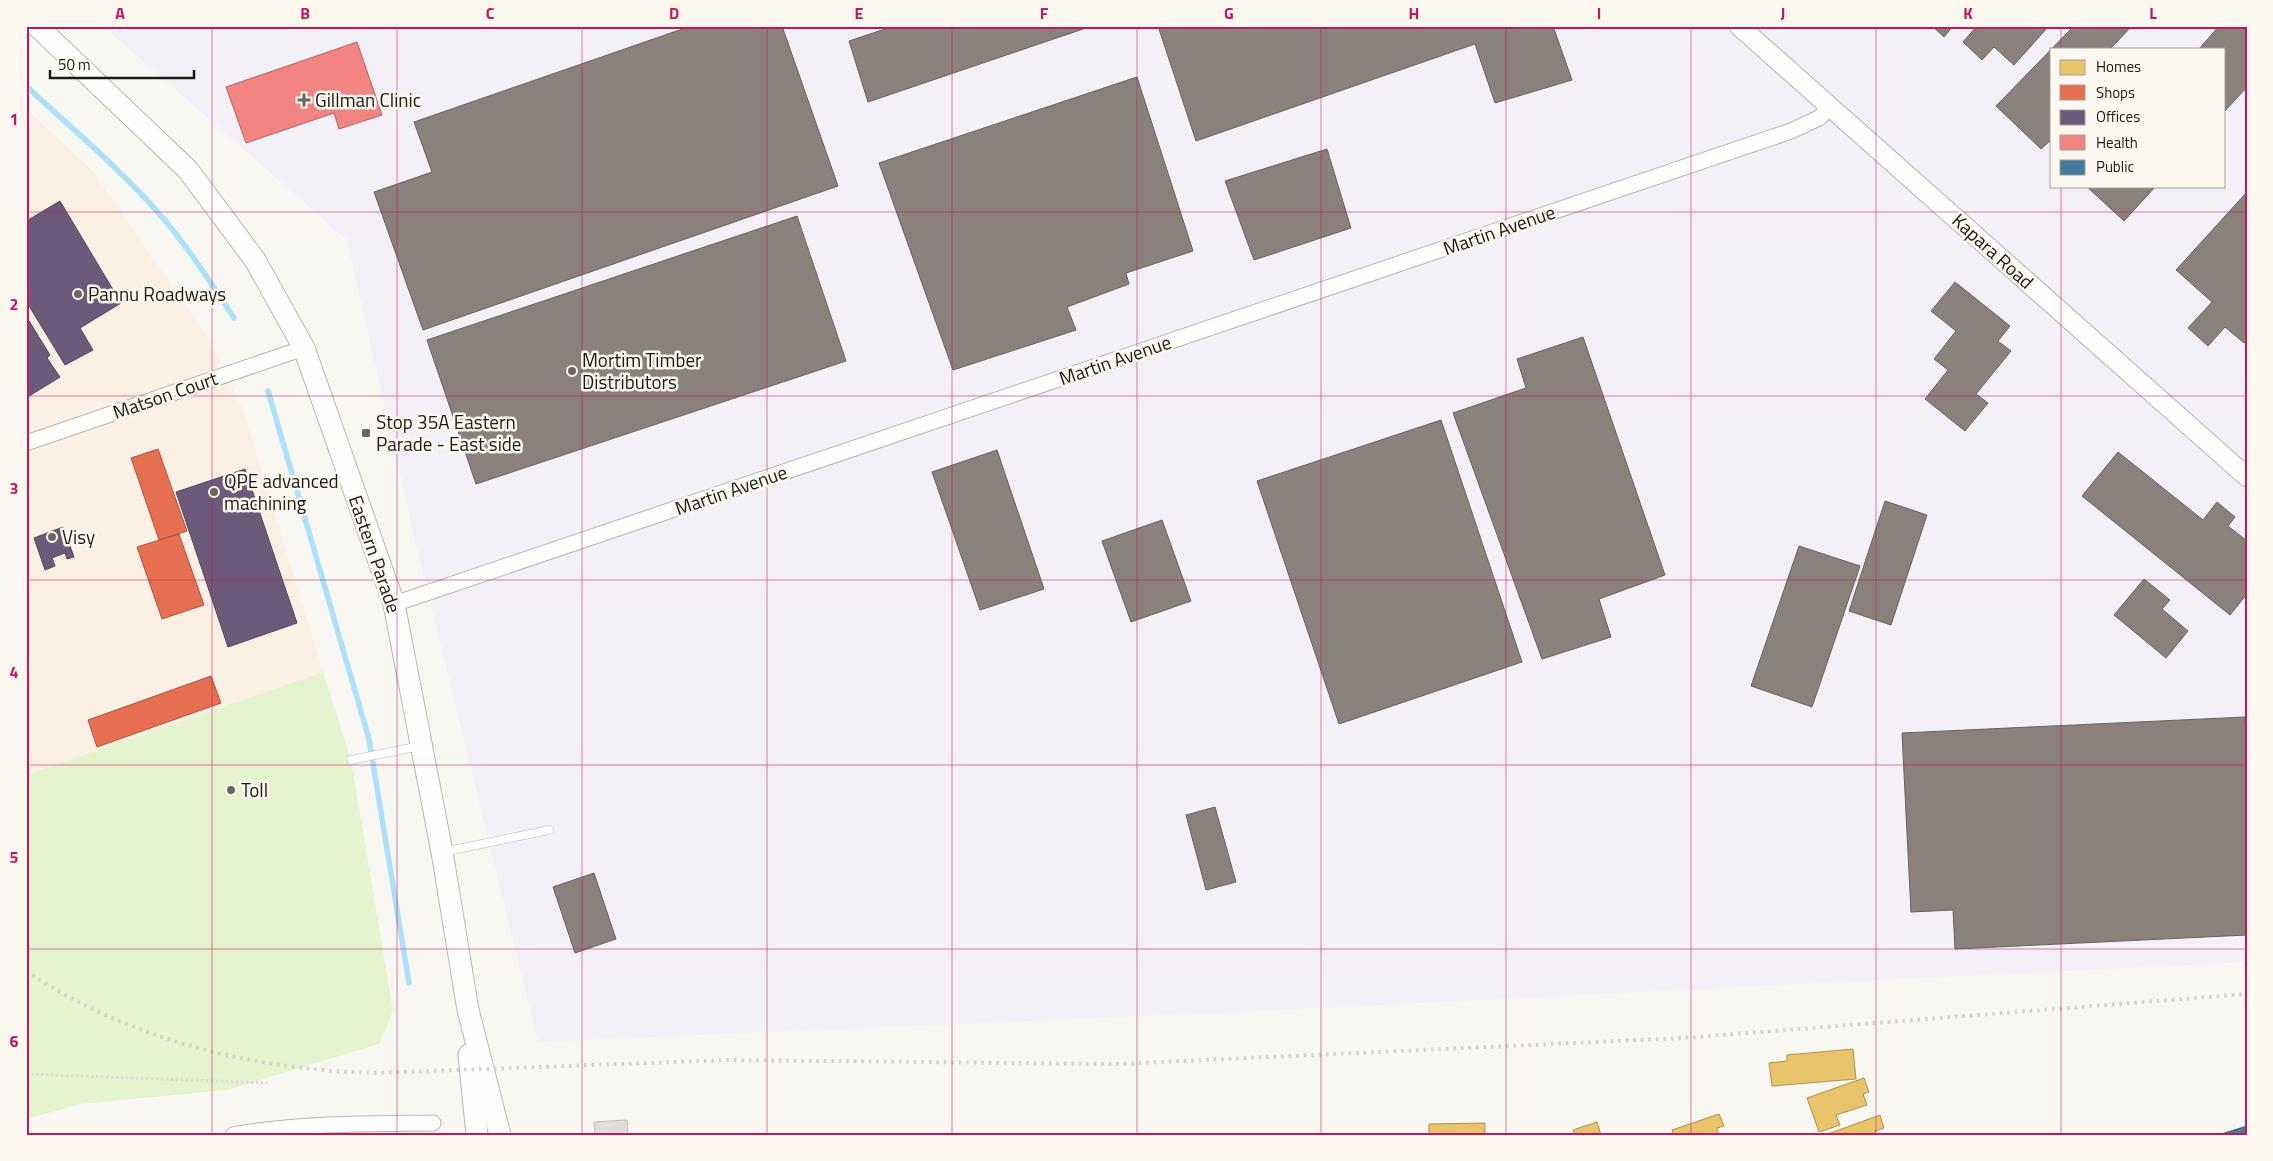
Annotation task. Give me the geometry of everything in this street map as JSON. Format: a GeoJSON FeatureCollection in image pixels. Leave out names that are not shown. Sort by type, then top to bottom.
{"type":"FeatureCollection","features":[{"type":"Feature","properties":{"kind":"main road","name":"Eastern Parade"},"geometry":{"type":"LineString","coordinates":[[37,26],[188,170],[255,260],[304,348],[394,604],[423,746],[467,1004],[500,1135]]}},
{"type":"Feature","properties":{"kind":"main road","name":"Eastern Parade"},"geometry":{"type":"LineString","coordinates":[[467,1004],[472,1093],[477,1135]]}},
{"type":"Feature","properties":{"kind":"street","name":"Kapara Road"},"geometry":{"type":"LineString","coordinates":[[1739,26],[2247,477]]}},
{"type":"Feature","properties":{"kind":"street","name":"Martin Avenue"},"geometry":{"type":"LineString","coordinates":[[394,604],[1791,131],[1820,118],[1831,107]]}},
{"type":"Feature","properties":{"kind":"street","name":"Matson Court"},"geometry":{"type":"LineString","coordinates":[[26,443],[304,348]]}},
{"type":"Feature","properties":{"kind":"street"},"geometry":{"type":"LineString","coordinates":[[233,1135],[270,1128],[312,1125],[432,1122]]}},
{"type":"Feature","properties":{"kind":"lane"},"geometry":{"type":"LineString","coordinates":[[351,760],[423,746]]}},
{"type":"Feature","properties":{"kind":"lane"},"geometry":{"type":"LineString","coordinates":[[442,852],[549,830]]}},
{"type":"Feature","properties":{"kind":"path"},"geometry":{"type":"LineString","coordinates":[[26,1074],[267,1083]]}},
{"type":"Feature","properties":{"kind":"shaded area"},"geometry":{"type":"Polygon","coordinates":[[[103,26],[2247,26],[2247,962],[1238,1012],[538,1042],[416,544],[347,240],[103,26]]]}},
{"type":"Feature","properties":{"kind":"shaded area"},"geometry":{"type":"Polygon","coordinates":[[[26,109],[92,170],[209,339],[243,410],[323,672],[26,775],[26,109]]]}},
{"type":"Feature","properties":{"kind":"green space"},"geometry":{"type":"Polygon","coordinates":[[[323,672],[351,760],[393,1011],[379,1044],[227,1090],[81,1104],[26,1119],[26,775],[323,672]]]}},
{"type":"Feature","properties":{"kind":"building: Homes"},"geometry":{"type":"Polygon","coordinates":[[[1853,1049],[1856,1079],[1772,1086],[1769,1063],[1787,1061],[1787,1055],[1853,1049]]]}},
{"type":"Feature","properties":{"kind":"building: Homes"},"geometry":{"type":"Polygon","coordinates":[[[1864,1078],[1869,1092],[1863,1094],[1867,1105],[1836,1115],[1840,1125],[1819,1132],[1807,1098],[1864,1078]]]}},
{"type":"Feature","properties":{"kind":"building: Homes"},"geometry":{"type":"Polygon","coordinates":[[[1719,1114],[1724,1126],[1717,1128],[1719,1135],[1674,1135],[1672,1130],[1719,1114]]]}},
{"type":"Feature","properties":{"kind":"building: Homes"},"geometry":{"type":"Polygon","coordinates":[[[1880,1115],[1884,1128],[1875,1131],[1876,1135],[1825,1135],[1880,1115]]]}},
{"type":"Feature","properties":{"kind":"building: Homes"},"geometry":{"type":"Polygon","coordinates":[[[1597,1122],[1601,1135],[1575,1135],[1573,1130],[1597,1122]]]}},
{"type":"Feature","properties":{"kind":"building: Homes"},"geometry":{"type":"Polygon","coordinates":[[[1485,1123],[1485,1134],[1489,1135],[1429,1135],[1429,1124],[1485,1123]]]}},
{"type":"Feature","properties":{"kind":"building: Shops"},"geometry":{"type":"Polygon","coordinates":[[[158,449],[187,531],[159,540],[131,458],[158,449]]]}},
{"type":"Feature","properties":{"kind":"building: Shops"},"geometry":{"type":"Polygon","coordinates":[[[179,534],[204,605],[162,619],[137,547],[179,534]]]}},
{"type":"Feature","properties":{"kind":"building: Shops"},"geometry":{"type":"Polygon","coordinates":[[[211,676],[221,703],[97,747],[88,720],[211,676]]]}},
{"type":"Feature","properties":{"kind":"building: Offices"},"geometry":{"type":"Polygon","coordinates":[[[60,201],[121,303],[80,328],[93,350],[65,365],[26,301],[26,217],[28,220],[60,201]]]}},
{"type":"Feature","properties":{"kind":"building: Offices"},"geometry":{"type":"Polygon","coordinates":[[[26,316],[50,355],[47,358],[60,377],[26,398],[26,316]]]}},
{"type":"Feature","properties":{"kind":"building: Offices"},"geometry":{"type":"Polygon","coordinates":[[[245,469],[297,623],[228,647],[176,492],[245,469]]]}},
{"type":"Feature","properties":{"kind":"building: Offices"},"geometry":{"type":"Polygon","coordinates":[[[63,527],[74,557],[67,559],[65,553],[52,558],[55,566],[45,570],[34,538],[63,527]]]}},
{"type":"Feature","properties":{"kind":"building: Health","name":"Gillman Clinic"},"geometry":{"type":"Polygon","coordinates":[[[357,42],[382,115],[339,129],[334,113],[246,143],[226,87],[357,42]]]}},
{"type":"Feature","properties":{"kind":"building: Public"},"geometry":{"type":"Polygon","coordinates":[[[2247,1126],[2247,1135],[2218,1135],[2247,1126]]]}},
{"type":"Feature","properties":{"kind":"building: Industry"},"geometry":{"type":"Polygon","coordinates":[[[691,26],[782,26],[838,186],[423,330],[374,192],[432,172],[414,122],[691,26]]]}},
{"type":"Feature","properties":{"kind":"building: Industry"},"geometry":{"type":"Polygon","coordinates":[[[894,26],[1092,26],[868,102],[849,41],[894,26]]]}},
{"type":"Feature","properties":{"kind":"building: Industry"},"geometry":{"type":"Polygon","coordinates":[[[1158,26],[1553,26],[1572,80],[1495,103],[1475,44],[1196,141],[1158,26]]]}},
{"type":"Feature","properties":{"kind":"building: Industry"},"geometry":{"type":"Polygon","coordinates":[[[1932,26],[1953,26],[1944,37],[1932,26]]]}},
{"type":"Feature","properties":{"kind":"building: Industry"},"geometry":{"type":"Polygon","coordinates":[[[1977,26],[2048,27],[2014,65],[1994,47],[1982,60],[1963,42],[1977,26]]]}},
{"type":"Feature","properties":{"kind":"building: Industry"},"geometry":{"type":"Polygon","coordinates":[[[2068,26],[2132,26],[2111,48],[2052,48],[2071,29],[2068,26]]]}},
{"type":"Feature","properties":{"kind":"building: Industry"},"geometry":{"type":"Polygon","coordinates":[[[2219,26],[2241,26],[2247,32],[2247,87],[2226,110],[2226,48],[2200,48],[2219,26]]]}},
{"type":"Feature","properties":{"kind":"building: Industry"},"geometry":{"type":"Polygon","coordinates":[[[2050,51],[2050,141],[2041,149],[1996,106],[2050,51]]]}},
{"type":"Feature","properties":{"kind":"building: Industry"},"geometry":{"type":"Polygon","coordinates":[[[1137,77],[1193,251],[1126,273],[1129,284],[1067,307],[1076,330],[953,370],[879,163],[1137,77]]]}},
{"type":"Feature","properties":{"kind":"building: Industry"},"geometry":{"type":"Polygon","coordinates":[[[1327,149],[1351,228],[1254,260],[1225,181],[1327,149]]]}},
{"type":"Feature","properties":{"kind":"building: Industry"},"geometry":{"type":"Polygon","coordinates":[[[2088,188],[2154,188],[2124,221],[2088,188]]]}},
{"type":"Feature","properties":{"kind":"building: Industry"},"geometry":{"type":"Polygon","coordinates":[[[2247,192],[2247,340],[2244,343],[2225,327],[2208,346],[2188,328],[2212,302],[2176,270],[2247,192]]]}},
{"type":"Feature","properties":{"kind":"building: Industry"},"geometry":{"type":"Polygon","coordinates":[[[797,216],[846,361],[476,484],[427,340],[797,216]]]}},
{"type":"Feature","properties":{"kind":"building: Industry"},"geometry":{"type":"Polygon","coordinates":[[[1955,282],[2010,326],[1998,341],[2011,351],[1976,394],[1988,403],[1965,431],[1925,399],[1948,370],[1934,359],[1956,331],[1931,311],[1955,282]]]}},
{"type":"Feature","properties":{"kind":"building: Industry"},"geometry":{"type":"Polygon","coordinates":[[[1583,337],[1665,575],[1599,599],[1611,637],[1542,659],[1453,413],[1526,388],[1517,359],[1583,337]]]}},
{"type":"Feature","properties":{"kind":"building: Industry"},"geometry":{"type":"Polygon","coordinates":[[[1441,420],[1522,662],[1339,724],[1257,481],[1441,420]]]}},
{"type":"Feature","properties":{"kind":"building: Industry"},"geometry":{"type":"Polygon","coordinates":[[[997,450],[1044,589],[980,610],[932,472],[997,450]]]}},
{"type":"Feature","properties":{"kind":"building: Industry"},"geometry":{"type":"Polygon","coordinates":[[[2118,452],[2203,520],[2217,502],[2235,517],[2228,526],[2247,541],[2247,594],[2230,615],[2082,496],[2118,452]]]}},
{"type":"Feature","properties":{"kind":"building: Industry"},"geometry":{"type":"Polygon","coordinates":[[[1885,501],[1927,515],[1891,625],[1849,611],[1885,501]]]}},
{"type":"Feature","properties":{"kind":"building: Industry"},"geometry":{"type":"Polygon","coordinates":[[[1162,520],[1191,601],[1131,622],[1102,541],[1162,520]]]}},
{"type":"Feature","properties":{"kind":"building: Industry"},"geometry":{"type":"Polygon","coordinates":[[[1799,546],[1860,566],[1812,707],[1751,686],[1799,546]]]}},
{"type":"Feature","properties":{"kind":"building: Industry"},"geometry":{"type":"Polygon","coordinates":[[[2144,579],[2170,600],[2162,609],[2188,631],[2166,658],[2114,615],[2144,579]]]}},
{"type":"Feature","properties":{"kind":"building: Industry"},"geometry":{"type":"Polygon","coordinates":[[[2245,717],[2247,757],[2247,935],[1955,949],[1953,910],[1911,912],[1902,733],[2245,717]]]}},
{"type":"Feature","properties":{"kind":"building: Industry"},"geometry":{"type":"Polygon","coordinates":[[[1215,807],[1236,882],[1206,890],[1186,815],[1215,807]]]}},
{"type":"Feature","properties":{"kind":"building: Industry"},"geometry":{"type":"Polygon","coordinates":[[[594,873],[616,939],[575,953],[553,887],[594,873]]]}},
{"type":"Feature","properties":{"kind":"building: Other"},"geometry":{"type":"Polygon","coordinates":[[[627,1120],[628,1135],[595,1135],[594,1122],[627,1120]]]}},
{"type":"Feature","properties":{"kind":"waterway"},"geometry":{"type":"LineString","coordinates":[[26,86],[99,153],[152,206],[203,270],[234,318]]}},
{"type":"Feature","properties":{"kind":"waterway"},"geometry":{"type":"LineString","coordinates":[[268,391],[369,739],[409,983]]}},
{"type":"Feature","properties":{"kind":"railway"},"geometry":{"type":"LineString","coordinates":[[26,971],[66,995],[107,1016],[150,1033],[194,1047],[284,1066],[376,1073],[729,1060],[1118,1064],[1683,1038],[2247,994]]}},
{"type":"Feature","properties":{"kind":"place","name":"Gillman Clinic"},"geometry":{"type":"Point","coordinates":[304,100]}},
{"type":"Feature","properties":{"kind":"place","name":"Pannu Roadways"},"geometry":{"type":"Point","coordinates":[78,294]}},
{"type":"Feature","properties":{"kind":"place","name":"Mortim Timber Distributors"},"geometry":{"type":"Point","coordinates":[572,371]}},
{"type":"Feature","properties":{"kind":"place","name":"Stop 35A Eastern Parade - East side"},"geometry":{"type":"Point","coordinates":[366,433]}},
{"type":"Feature","properties":{"kind":"place","name":"QPE advanced machining"},"geometry":{"type":"Point","coordinates":[214,492]}},
{"type":"Feature","properties":{"kind":"place","name":"Visy"},"geometry":{"type":"Point","coordinates":[52,537]}},
{"type":"Feature","properties":{"kind":"place","name":"Toll"},"geometry":{"type":"Point","coordinates":[231,790]}}]}
